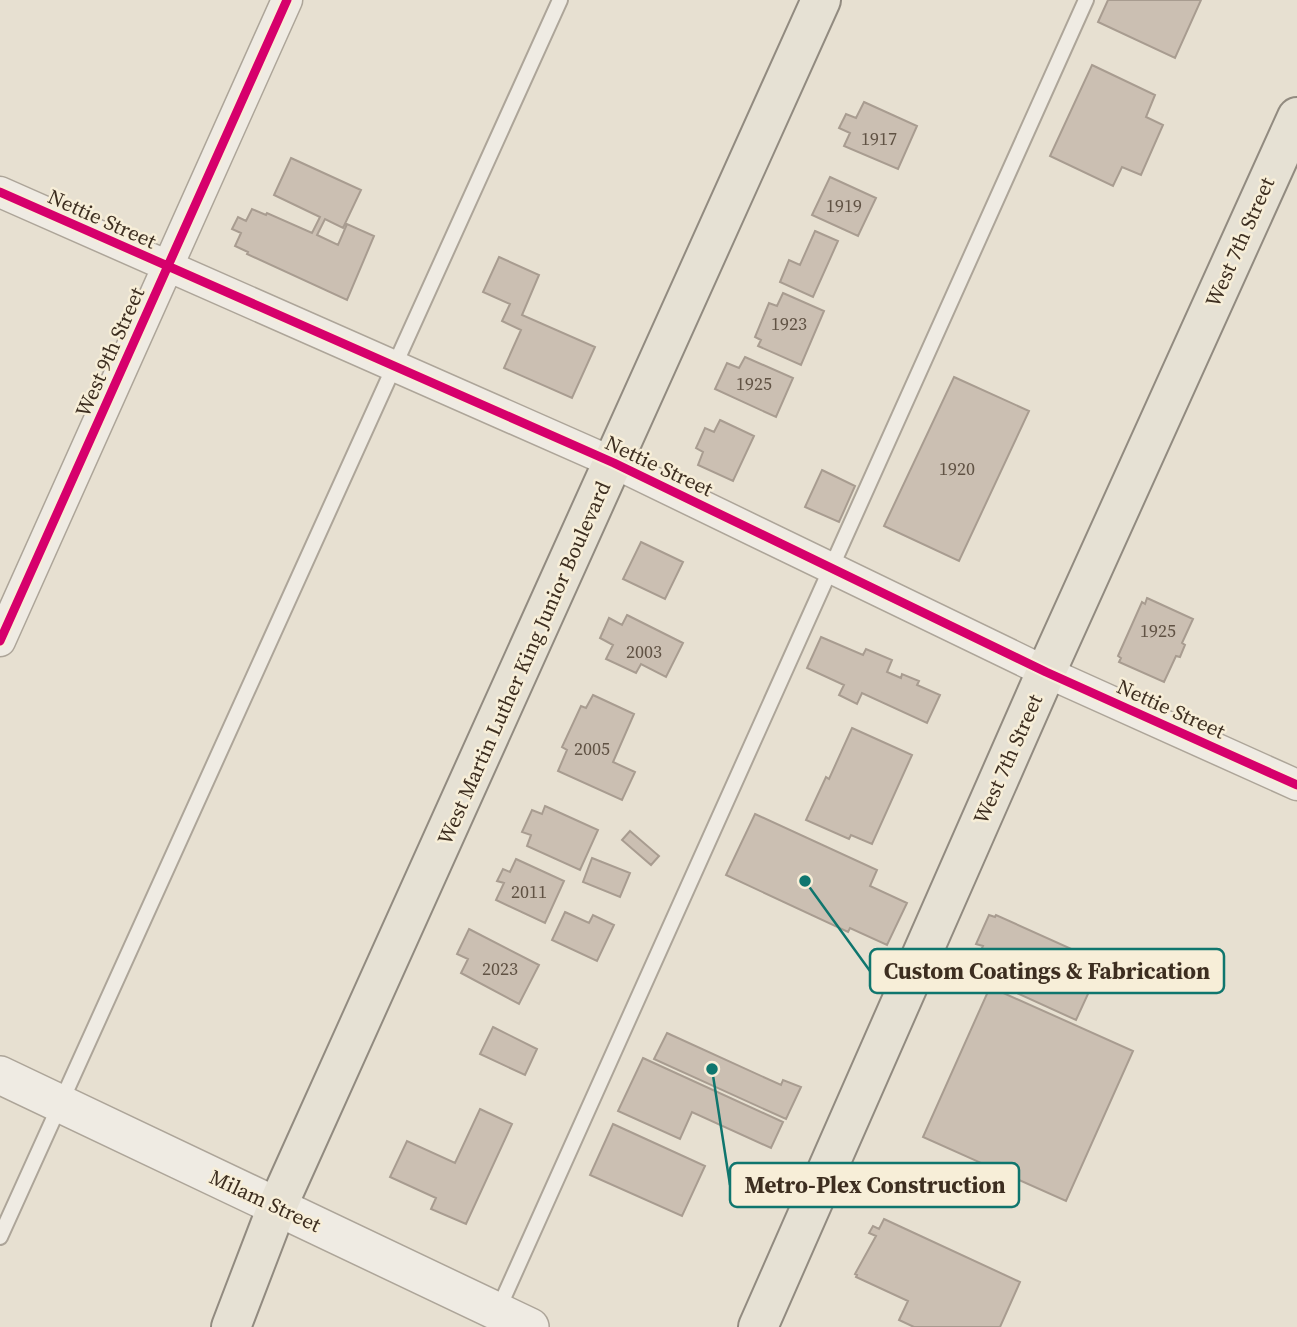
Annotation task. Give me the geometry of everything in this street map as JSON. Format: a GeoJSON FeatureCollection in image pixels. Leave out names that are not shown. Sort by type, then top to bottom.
{"type":"FeatureCollection","features":[{"type":"Feature","properties":{"kind":"main road","name":"West Martin Luther King Junior Boulevard"},"geometry":{"type":"LineString","coordinates":[[231,1327],[278,1207],[821,0]]}},
{"type":"Feature","properties":{"kind":"main road","name":"West 7th Street"},"geometry":{"type":"LineString","coordinates":[[758,1327],[1046,672],[1297,117]]}},
{"type":"Feature","properties":{"kind":"street","name":"West 9th Street"},"geometry":{"type":"LineString","coordinates":[[0,641],[286,0]]}},
{"type":"Feature","properties":{"kind":"street","name":"Nettie Street"},"geometry":{"type":"LineString","coordinates":[[0,192],[614,463],[1046,672],[1297,785]]}},
{"type":"Feature","properties":{"kind":"street","name":"Milam Street"},"geometry":{"type":"LineString","coordinates":[[0,1075],[530,1327]]}},
{"type":"Feature","properties":{"kind":"lane"},"geometry":{"type":"LineString","coordinates":[[0,1237],[560,0]]}},
{"type":"Feature","properties":{"kind":"lane"},"geometry":{"type":"LineString","coordinates":[[497,1311],[1086,0]]}},
{"type":"Feature","properties":{"kind":"building"},"geometry":{"type":"Polygon","coordinates":[[[1108,0],[1201,0],[1175,58],[1098,22],[1108,0]]]}},
{"type":"Feature","properties":{"kind":"building"},"geometry":{"type":"Polygon","coordinates":[[[1092,65],[1155,95],[1146,117],[1163,125],[1141,175],[1122,167],[1113,186],[1050,156],[1092,65]]]}},
{"type":"Feature","properties":{"kind":"building"},"geometry":{"type":"Polygon","coordinates":[[[864,102],[917,126],[898,169],[844,146],[850,133],[839,128],[846,114],[856,118],[864,102]]]}},
{"type":"Feature","properties":{"kind":"building"},"geometry":{"type":"Polygon","coordinates":[[[291,158],[361,190],[343,228],[325,219],[317,235],[338,245],[347,224],[374,236],[347,300],[235,246],[241,233],[232,229],[238,217],[246,221],[252,209],[312,233],[320,217],[274,195],[291,158]]]}},
{"type":"Feature","properties":{"kind":"building"},"geometry":{"type":"Polygon","coordinates":[[[830,177],[876,198],[858,236],[812,215],[830,177]]]}},
{"type":"Feature","properties":{"kind":"building"},"geometry":{"type":"Polygon","coordinates":[[[815,231],[838,241],[813,297],[780,282],[789,260],[800,265],[815,231]]]}},
{"type":"Feature","properties":{"kind":"building"},"geometry":{"type":"Polygon","coordinates":[[[499,257],[539,275],[522,315],[595,347],[572,398],[504,368],[521,330],[502,321],[510,304],[483,292],[499,257]]]}},
{"type":"Feature","properties":{"kind":"building"},"geometry":{"type":"Polygon","coordinates":[[[783,293],[824,311],[801,365],[758,346],[761,340],[755,337],[769,303],[777,306],[783,293]]]}},
{"type":"Feature","properties":{"kind":"building"},"geometry":{"type":"Polygon","coordinates":[[[745,357],[793,378],[776,417],[715,389],[727,363],[739,368],[745,357]]]}},
{"type":"Feature","properties":{"kind":"building"},"geometry":{"type":"Polygon","coordinates":[[[954,377],[1029,411],[959,561],[884,526],[954,377]]]}},
{"type":"Feature","properties":{"kind":"building"},"geometry":{"type":"Polygon","coordinates":[[[720,420],[754,436],[733,481],[698,465],[703,452],[696,448],[705,428],[714,432],[720,420]]]}},
{"type":"Feature","properties":{"kind":"building"},"geometry":{"type":"Polygon","coordinates":[[[822,470],[855,486],[839,522],[805,507],[822,470]]]}},
{"type":"Feature","properties":{"kind":"building"},"geometry":{"type":"Polygon","coordinates":[[[641,542],[683,562],[665,599],[623,579],[641,542]]]}},
{"type":"Feature","properties":{"kind":"building"},"geometry":{"type":"Polygon","coordinates":[[[1147,598],[1193,619],[1182,643],[1185,645],[1180,657],[1176,656],[1164,682],[1119,662],[1121,658],[1118,656],[1142,602],[1145,604],[1147,598]]]}},
{"type":"Feature","properties":{"kind":"building"},"geometry":{"type":"Polygon","coordinates":[[[627,615],[683,643],[666,677],[641,664],[636,673],[606,659],[613,645],[600,638],[609,618],[622,625],[627,615]]]}},
{"type":"Feature","properties":{"kind":"building"},"geometry":{"type":"Polygon","coordinates":[[[821,637],[863,655],[866,649],[892,660],[887,672],[901,678],[902,674],[919,681],[917,685],[940,695],[927,723],[862,693],[857,704],[839,695],[844,685],[807,668],[821,637]]]}},
{"type":"Feature","properties":{"kind":"building"},"geometry":{"type":"Polygon","coordinates":[[[593,695],[634,714],[613,762],[635,772],[622,800],[558,771],[567,750],[562,747],[581,706],[586,708],[593,695]]]}},
{"type":"Feature","properties":{"kind":"building"},"geometry":{"type":"Polygon","coordinates":[[[852,728],[912,755],[872,844],[851,835],[849,839],[806,820],[826,777],[829,779],[852,728]]]}},
{"type":"Feature","properties":{"kind":"building"},"geometry":{"type":"Polygon","coordinates":[[[545,806],[598,830],[580,870],[527,846],[531,835],[522,832],[532,810],[542,814],[545,806]]]}},
{"type":"Feature","properties":{"kind":"building"},"geometry":{"type":"Polygon","coordinates":[[[755,814],[877,870],[870,886],[907,903],[887,945],[850,928],[848,932],[726,875],[755,814]]]}},
{"type":"Feature","properties":{"kind":"building"},"geometry":{"type":"Polygon","coordinates":[[[630,831],[659,856],[651,865],[622,840],[630,831]]]}},
{"type":"Feature","properties":{"kind":"building"},"geometry":{"type":"Polygon","coordinates":[[[592,858],[630,873],[620,897],[583,882],[592,858]]]}},
{"type":"Feature","properties":{"kind":"building"},"geometry":{"type":"Polygon","coordinates":[[[516,859],[564,881],[545,923],[496,900],[504,883],[497,881],[503,869],[510,872],[516,859]]]}},
{"type":"Feature","properties":{"kind":"building"},"geometry":{"type":"Polygon","coordinates":[[[565,912],[589,923],[593,915],[614,925],[597,961],[552,940],[565,912]]]}},
{"type":"Feature","properties":{"kind":"building"},"geometry":{"type":"Polygon","coordinates":[[[989,915],[996,915],[1089,957],[1091,953],[1104,959],[1076,1020],[971,972],[983,946],[976,944],[989,915]]]}},
{"type":"Feature","properties":{"kind":"building"},"geometry":{"type":"Polygon","coordinates":[[[469,929],[539,965],[519,1004],[461,973],[468,959],[457,954],[469,929]]]}},
{"type":"Feature","properties":{"kind":"building"},"geometry":{"type":"Polygon","coordinates":[[[990,987],[1133,1051],[1066,1201],[923,1137],[990,987]]]}},
{"type":"Feature","properties":{"kind":"building"},"geometry":{"type":"Polygon","coordinates":[[[493,1027],[537,1049],[525,1075],[480,1054],[493,1027]]]}},
{"type":"Feature","properties":{"kind":"building"},"geometry":{"type":"Polygon","coordinates":[[[667,1033],[781,1085],[783,1080],[801,1087],[786,1119],[654,1059],[667,1033]]]}},
{"type":"Feature","properties":{"kind":"building"},"geometry":{"type":"Polygon","coordinates":[[[643,1058],[783,1122],[771,1148],[692,1112],[680,1139],[618,1111],[643,1058]]]}},
{"type":"Feature","properties":{"kind":"building"},"geometry":{"type":"Polygon","coordinates":[[[480,1109],[512,1124],[466,1224],[431,1209],[436,1198],[390,1177],[407,1141],[455,1163],[480,1109]]]}},
{"type":"Feature","properties":{"kind":"building"},"geometry":{"type":"Polygon","coordinates":[[[613,1124],[705,1166],[682,1216],[590,1175],[613,1124]]]}},
{"type":"Feature","properties":{"kind":"building"},"geometry":{"type":"Polygon","coordinates":[[[884,1219],[1020,1282],[1000,1327],[914,1327],[899,1320],[908,1301],[856,1277],[855,1274],[876,1236],[869,1233],[873,1226],[879,1229],[884,1219]]]}},
{"type":"Feature","properties":{"kind":"cycle path"},"geometry":{"type":"LineString","coordinates":[[0,641],[287,0]]}},
{"type":"Feature","properties":{"kind":"cycle path"},"geometry":{"type":"LineString","coordinates":[[0,192],[614,463],[1046,672],[1297,785]]}},
{"type":"Feature","properties":{"kind":"place","name":"Custom Coatings & Fabrication"},"geometry":{"type":"Point","coordinates":[805,881]}},
{"type":"Feature","properties":{"kind":"place","name":"Metro-Plex Construction"},"geometry":{"type":"Point","coordinates":[712,1069]}}]}
